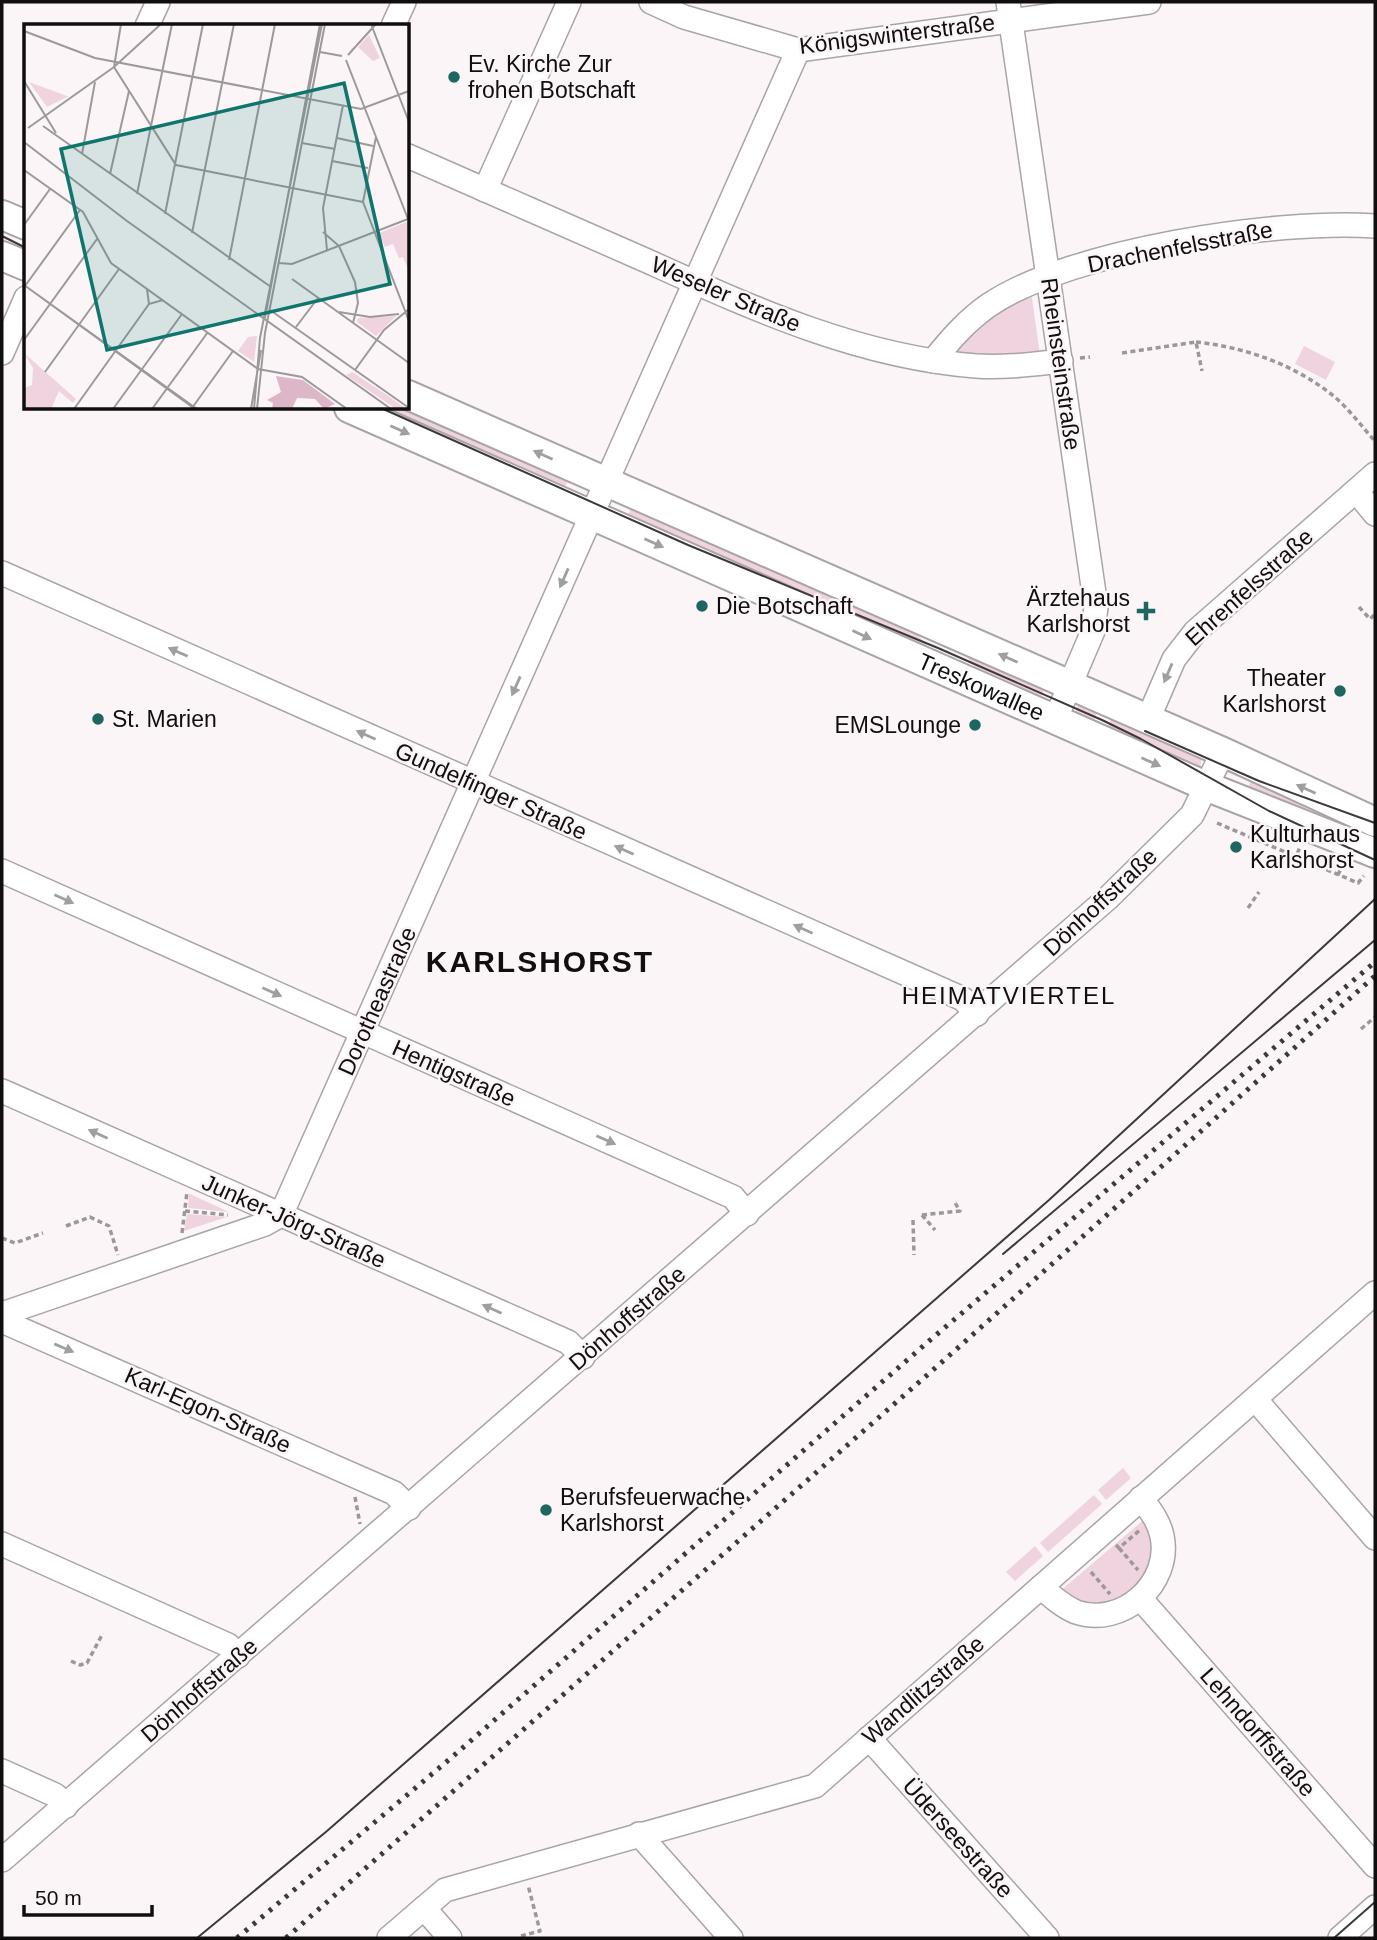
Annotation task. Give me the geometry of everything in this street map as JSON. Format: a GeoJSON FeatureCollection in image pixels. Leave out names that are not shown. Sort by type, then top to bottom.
{"type":"FeatureCollection","features":[{"type":"Feature","properties":{"kind":"main road"},"geometry":{"type":"LineString","coordinates":[[2,215],[24,225]]}},
{"type":"Feature","properties":{"kind":"main road"},"geometry":{"type":"LineString","coordinates":[[2,256],[24,265]]}},
{"type":"Feature","properties":{"kind":"main road","name":"Treskowallee"},"geometry":{"type":"LineString","coordinates":[[410,396],[1373,817]]}},
{"type":"Feature","properties":{"kind":"main road","name":"Treskowallee"},"geometry":{"type":"LineString","coordinates":[[354,410],[1208,787],[1370,865]]}},
{"type":"Feature","properties":{"kind":"street"},"geometry":{"type":"LineString","coordinates":[[148,24],[158,2]]}},
{"type":"Feature","properties":{"kind":"street"},"geometry":{"type":"LineString","coordinates":[[394,24],[404,2]]}},
{"type":"Feature","properties":{"kind":"street"},"geometry":{"type":"LineString","coordinates":[[485,190],[569,2]]}},
{"type":"Feature","properties":{"kind":"street","name":"Königswinterstraße"},"geometry":{"type":"LineString","coordinates":[[651,2],[684,17],[797,50],[1009,11],[1149,2]]}},
{"type":"Feature","properties":{"kind":"street","name":"Rheinsteinstraße"},"geometry":{"type":"LineString","coordinates":[[1009,11],[1096,607],[1093,631],[1055,720]]}},
{"type":"Feature","properties":{"kind":"street"},"geometry":{"type":"LineString","coordinates":[[592,515],[797,50]]}},
{"type":"Feature","properties":{"kind":"street","name":"Weseler Straße"},"geometry":{"type":"LineString","coordinates":[[410,163],[485,190],[776,318],[858,345],[933,361],[1010,367],[1061,361]]}},
{"type":"Feature","properties":{"kind":"street","name":"Drachenfelsstraße"},"geometry":{"type":"LineString","coordinates":[[933,361],[960,328],[990,304],[1048,274],[1154,248],[1265,229],[1310,224],[1375,226]]}},
{"type":"Feature","properties":{"kind":"street"},"geometry":{"type":"LineString","coordinates":[[2,353],[24,303]]}},
{"type":"Feature","properties":{"kind":"street","name":"Ehrenfelsstraße"},"geometry":{"type":"LineString","coordinates":[[1148,719],[1174,659],[1195,632],[1375,474]]}},
{"type":"Feature","properties":{"kind":"street"},"geometry":{"type":"LineString","coordinates":[[1356,491],[1375,514]]}},
{"type":"Feature","properties":{"kind":"street","name":"Dorotheastraße"},"geometry":{"type":"LineString","coordinates":[[281,1216],[592,515]]}},
{"type":"Feature","properties":{"kind":"street","name":"Gundelfinger Straße"},"geometry":{"type":"LineString","coordinates":[[2,573],[963,999],[977,1014]]}},
{"type":"Feature","properties":{"kind":"street","name":"Dönhoffstraße"},"geometry":{"type":"LineString","coordinates":[[2,1860],[977,1014],[1192,815],[1223,752]]}},
{"type":"Feature","properties":{"kind":"street"},"geometry":{"type":"LineString","coordinates":[[1343,853],[1373,817]]}},
{"type":"Feature","properties":{"kind":"street","name":"Hentigstraße"},"geometry":{"type":"LineString","coordinates":[[2,872],[733,1197],[747,1214]]}},
{"type":"Feature","properties":{"kind":"street","name":"Junker-Jörg-Straße"},"geometry":{"type":"LineString","coordinates":[[2,1091],[568,1342],[583,1357]]}},
{"type":"Feature","properties":{"kind":"street"},"geometry":{"type":"LineString","coordinates":[[2,1314],[265,1224],[281,1216]]}},
{"type":"Feature","properties":{"kind":"street","name":"Wandlitzstraße"},"geometry":{"type":"LineString","coordinates":[[390,1938],[445,1890],[815,1786],[1375,1293]]}},
{"type":"Feature","properties":{"kind":"street","name":"Karl-Egon-Straße"},"geometry":{"type":"LineString","coordinates":[[2,1321],[394,1493],[409,1508]]}},
{"type":"Feature","properties":{"kind":"street"},"geometry":{"type":"LineString","coordinates":[[1255,1399],[1375,1538]]}},
{"type":"Feature","properties":{"kind":"street"},"geometry":{"type":"LineString","coordinates":[[1041,1587],[1057,1602],[1076,1612],[1091,1615],[1124,1609],[1140,1598],[1153,1583],[1163,1551],[1156,1519],[1141,1499]]}},
{"type":"Feature","properties":{"kind":"street"},"geometry":{"type":"LineString","coordinates":[[2,1544],[228,1645],[238,1656]]}},
{"type":"Feature","properties":{"kind":"street","name":"Lehndorffstraße"},"geometry":{"type":"LineString","coordinates":[[1140,1598],[1375,1866]]}},
{"type":"Feature","properties":{"kind":"street","name":"Üderseestraße"},"geometry":{"type":"LineString","coordinates":[[869,1738],[1047,1938]]}},
{"type":"Feature","properties":{"kind":"street"},"geometry":{"type":"LineString","coordinates":[[2,1771],[55,1795],[66,1807]]}},
{"type":"Feature","properties":{"kind":"street"},"geometry":{"type":"LineString","coordinates":[[639,1834],[731,1938]]}},
{"type":"Feature","properties":{"kind":"street"},"geometry":{"type":"LineString","coordinates":[[1340,1938],[1375,1907]]}},
{"type":"Feature","properties":{"kind":"street"},"geometry":{"type":"LineString","coordinates":[[424,1908],[450,1938]]}},
{"type":"Feature","properties":{"kind":"path"},"geometry":{"type":"LineString","coordinates":[[1122,353],[1196,342],[1219,344],[1266,357],[1331,394],[1375,441]]}},
{"type":"Feature","properties":{"kind":"path"},"geometry":{"type":"LineString","coordinates":[[1196,342],[1202,371]]}},
{"type":"Feature","properties":{"kind":"path"},"geometry":{"type":"LineString","coordinates":[[1359,607],[1370,619],[1375,614]]}},
{"type":"Feature","properties":{"kind":"path"},"geometry":{"type":"LineString","coordinates":[[1217,823],[1295,859],[1358,883],[1370,865]]}},
{"type":"Feature","properties":{"kind":"path"},"geometry":{"type":"LineString","coordinates":[[1295,859],[1300,847]]}},
{"type":"Feature","properties":{"kind":"path"},"geometry":{"type":"LineString","coordinates":[[1338,875],[1343,853]]}},
{"type":"Feature","properties":{"kind":"path"},"geometry":{"type":"LineString","coordinates":[[1248,908],[1259,892]]}},
{"type":"Feature","properties":{"kind":"path"},"geometry":{"type":"LineString","coordinates":[[1361,1029],[1375,1017]]}},
{"type":"Feature","properties":{"kind":"path"},"geometry":{"type":"LineString","coordinates":[[181,1238],[187,1190]]}},
{"type":"Feature","properties":{"kind":"path"},"geometry":{"type":"LineString","coordinates":[[935,1230],[922,1215],[960,1211],[954,1201]]}},
{"type":"Feature","properties":{"kind":"path"},"geometry":{"type":"LineString","coordinates":[[185,1211],[235,1215]]}},
{"type":"Feature","properties":{"kind":"path"},"geometry":{"type":"LineString","coordinates":[[66,1226],[90,1217],[109,1226],[118,1255]]}},
{"type":"Feature","properties":{"kind":"path"},"geometry":{"type":"LineString","coordinates":[[913,1220],[914,1255]]}},
{"type":"Feature","properties":{"kind":"path"},"geometry":{"type":"LineString","coordinates":[[2,1238],[15,1243],[43,1233]]}},
{"type":"Feature","properties":{"kind":"path"},"geometry":{"type":"LineString","coordinates":[[354,1489],[361,1528]]}},
{"type":"Feature","properties":{"kind":"path"},"geometry":{"type":"LineString","coordinates":[[1119,1548],[1138,1570]]}},
{"type":"Feature","properties":{"kind":"path"},"geometry":{"type":"LineString","coordinates":[[1091,1572],[1110,1595]]}},
{"type":"Feature","properties":{"kind":"path"},"geometry":{"type":"LineString","coordinates":[[71,1661],[80,1665],[88,1663],[103,1633]]}},
{"type":"Feature","properties":{"kind":"path"},"geometry":{"type":"LineString","coordinates":[[520,1936],[540,1931],[528,1885]]}},
{"type":"Feature","properties":{"kind":"shaded area"},"geometry":{"type":"Polygon","coordinates":[[[1031,291],[1040,355],[963,355],[955,349],[967,330],[1031,291]]]}},
{"type":"Feature","properties":{"kind":"shaded area"},"geometry":{"type":"Polygon","coordinates":[[[1304,346],[1335,362],[1326,380],[1295,364],[1304,346]]]}},
{"type":"Feature","properties":{"kind":"shaded area"},"geometry":{"type":"Polygon","coordinates":[[[397,410],[410,410],[568,480],[562,494],[393,418],[397,410]]]}},
{"type":"Feature","properties":{"kind":"shaded area"},"geometry":{"type":"Polygon","coordinates":[[[631,507],[907,623],[931,650],[626,521],[631,507]]]}},
{"type":"Feature","properties":{"kind":"shaded area"},"geometry":{"type":"Polygon","coordinates":[[[956,644],[1053,686],[1051,692],[1044,690],[1041,697],[976,668],[956,644]]]}},
{"type":"Feature","properties":{"kind":"shaded area"},"geometry":{"type":"Polygon","coordinates":[[[1081,698],[1100,706],[1091,727],[1075,713],[1081,698]]]}},
{"type":"Feature","properties":{"kind":"shaded area"},"geometry":{"type":"Polygon","coordinates":[[[1113,715],[1199,753],[1197,756],[1202,759],[1200,767],[1185,761],[1183,765],[1105,733],[1113,715]]]}},
{"type":"Feature","properties":{"kind":"shaded area"},"geometry":{"type":"Polygon","coordinates":[[[1251,781],[1335,812],[1325,814],[1247,789],[1251,781]]]}},
{"type":"Feature","properties":{"kind":"shaded area"},"geometry":{"type":"Polygon","coordinates":[[[190,1194],[229,1212],[188,1208],[190,1194]]]}},
{"type":"Feature","properties":{"kind":"shaded area"},"geometry":{"type":"Polygon","coordinates":[[[187,1214],[227,1217],[184,1231],[187,1214]]]}},
{"type":"Feature","properties":{"kind":"shaded area"},"geometry":{"type":"Polygon","coordinates":[[[1123,1468],[1131,1478],[1106,1500],[1098,1490],[1123,1468]]]}},
{"type":"Feature","properties":{"kind":"shaded area"},"geometry":{"type":"Polygon","coordinates":[[[1094,1495],[1102,1504],[1048,1552],[1040,1543],[1094,1495]]]}},
{"type":"Feature","properties":{"kind":"shaded area"},"geometry":{"type":"Polygon","coordinates":[[[1147,1517],[1156,1561],[1126,1601],[1090,1607],[1059,1592],[1147,1517]]]}},
{"type":"Feature","properties":{"kind":"shaded area"},"geometry":{"type":"Polygon","coordinates":[[[1035,1546],[1043,1556],[1015,1581],[1006,1572],[1035,1546]]]}},
{"type":"Feature","properties":{"kind":"tram line"},"geometry":{"type":"LineString","coordinates":[[2,236],[24,247]]}},
{"type":"Feature","properties":{"kind":"tram line"},"geometry":{"type":"LineString","coordinates":[[385,410],[688,545],[938,648],[1102,720],[1269,811],[1375,860]]}},
{"type":"Feature","properties":{"kind":"tram line"},"geometry":{"type":"LineString","coordinates":[[1145,731],[1259,781],[1375,823]]}},
{"type":"Feature","properties":{"kind":"tram line"},"geometry":{"type":"LineString","coordinates":[[197,1938],[327,1831],[1049,1200],[1375,899]]}},
{"type":"Feature","properties":{"kind":"tram line"},"geometry":{"type":"LineString","coordinates":[[1003,1254],[1375,940]]}},
{"type":"Feature","properties":{"kind":"tram line"},"geometry":{"type":"LineString","coordinates":[[1334,1938],[1375,1902]]}},
{"type":"Feature","properties":{"kind":"railway"},"geometry":{"type":"LineString","coordinates":[[237,1938],[451,1758],[929,1341],[1375,962]]}},
{"type":"Feature","properties":{"kind":"railway"},"geometry":{"type":"LineString","coordinates":[[286,1938],[942,1362],[1375,976]]}},
{"type":"Feature","properties":{"kind":"place","name":"Ev. Kirche Zur frohen Botschaft"},"geometry":{"type":"Point","coordinates":[454,77]}},
{"type":"Feature","properties":{"kind":"place","name":"Die Botschaft"},"geometry":{"type":"Point","coordinates":[702,606]}},
{"type":"Feature","properties":{"kind":"place","name":"Ärztehaus Karlshorst"},"geometry":{"type":"Point","coordinates":[1146,611]}},
{"type":"Feature","properties":{"kind":"place","name":"Theater Karlshorst"},"geometry":{"type":"Point","coordinates":[1340,691]}},
{"type":"Feature","properties":{"kind":"place","name":"St. Marien"},"geometry":{"type":"Point","coordinates":[98,719]}},
{"type":"Feature","properties":{"kind":"place","name":"EMSLounge"},"geometry":{"type":"Point","coordinates":[975,725]}},
{"type":"Feature","properties":{"kind":"place","name":"Kulturhaus Karlshorst"},"geometry":{"type":"Point","coordinates":[1236,847]}},
{"type":"Feature","properties":{"kind":"place","name":"Berufsfeuerwache Karlshorst"},"geometry":{"type":"Point","coordinates":[546,1510]}},
{"type":"Feature","properties":{"kind":"district","name":"KARLSHORST"},"geometry":{"type":"Point","coordinates":[540,961]}},
{"type":"Feature","properties":{"kind":"district","name":"HEIMATVIERTEL"},"geometry":{"type":"Point","coordinates":[1009,995]}}]}
